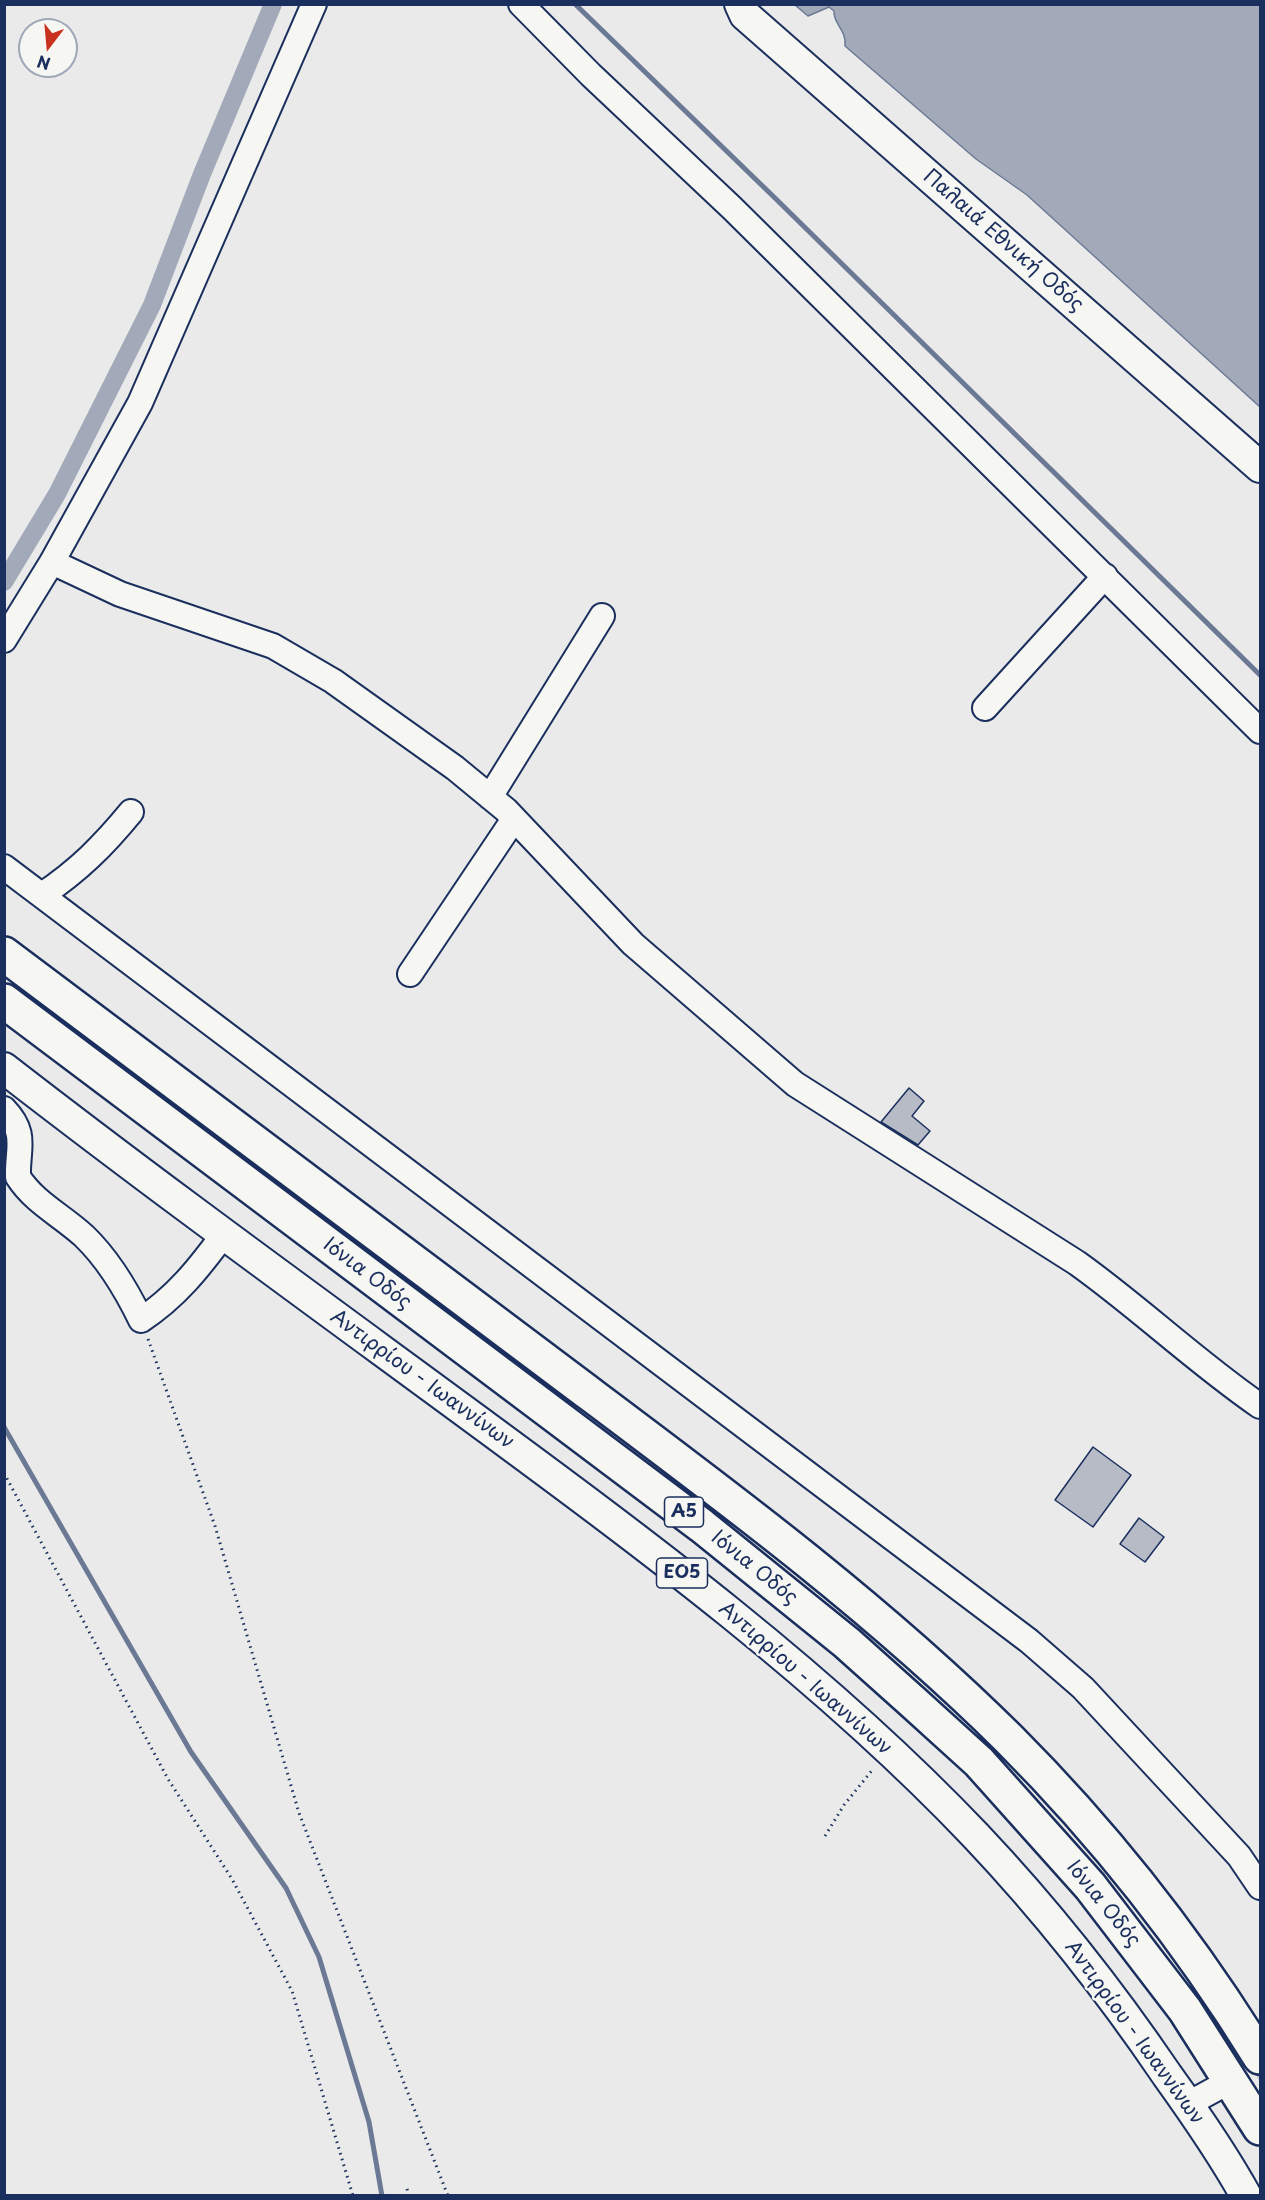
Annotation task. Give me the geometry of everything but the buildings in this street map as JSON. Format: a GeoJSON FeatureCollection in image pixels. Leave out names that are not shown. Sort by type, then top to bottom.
{"type":"FeatureCollection","features":[{"type":"Feature","properties":{"kind":"highway","name":"Ιόνια Οδός"},"geometry":{"type":"LineString","coordinates":[[4,954],[729,1498],[874,1615],[1010,1740],[1100,1838],[1213,1983],[1260,2057]]}},
{"type":"Feature","properties":{"kind":"highway","name":"Ιόνια Οδός"},"geometry":{"type":"LineString","coordinates":[[4,1001],[702,1526],[838,1636],[914,1703],[979,1762],[1090,1886],[1185,2010],[1260,2128]]}},
{"type":"Feature","properties":{"kind":"main road","name":"Παλαιά Εθνική Οδός"},"geometry":{"type":"LineString","coordinates":[[716,4],[743,10],[1260,467]]}},
{"type":"Feature","properties":{"kind":"main road","name":"Αντιρρίου - Ιωαννίνων"},"geometry":{"type":"LineString","coordinates":[[4,1068],[224,1234],[680,1571],[828,1694],[974,1834],[1024,1888],[1089,1967],[1188,2104],[1246,2196]]}},
{"type":"Feature","properties":{"kind":"street"},"geometry":{"type":"LineString","coordinates":[[4,640],[52,562],[122,438],[162,356],[314,4]]}},
{"type":"Feature","properties":{"kind":"street"},"geometry":{"type":"LineString","coordinates":[[521,4],[591,75],[732,208],[1260,731]]}},
{"type":"Feature","properties":{"kind":"street"},"geometry":{"type":"LineString","coordinates":[[52,562],[120,594],[256,639],[300,661],[396,725],[490,797],[514,819],[633,944],[713,1016],[795,1084],[1077,1263],[1218,1376],[1260,1406]]}},
{"type":"Feature","properties":{"kind":"street"},"geometry":{"type":"LineString","coordinates":[[985,708],[1105,576]]}},
{"type":"Feature","properties":{"kind":"street"},"geometry":{"type":"LineString","coordinates":[[490,797],[602,616]]}},
{"type":"Feature","properties":{"kind":"street"},"geometry":{"type":"LineString","coordinates":[[42,895],[75,872],[131,812]]}},
{"type":"Feature","properties":{"kind":"street"},"geometry":{"type":"LineString","coordinates":[[410,974],[514,819]]}},
{"type":"Feature","properties":{"kind":"street"},"geometry":{"type":"LineString","coordinates":[[4,867],[1029,1641],[1083,1688],[1239,1856],[1260,1887]]}},
{"type":"Feature","properties":{"kind":"street"},"geometry":{"type":"LineString","coordinates":[[4,1109],[20,1133],[18,1177],[27,1192],[65,1219],[105,1258],[126,1290],[141,1320],[167,1302],[186,1284],[224,1234]]}},
{"type":"Feature","properties":{"kind":"street"},"geometry":{"type":"LineString","coordinates":[[1188,2104],[1221,2086]]}},
{"type":"Feature","properties":{"kind":"path"},"geometry":{"type":"LineString","coordinates":[[141,1320],[215,1527],[299,1813],[448,2196]]}},
{"type":"Feature","properties":{"kind":"path"},"geometry":{"type":"LineString","coordinates":[[4,1473],[168,1779],[232,1880],[292,1991],[353,2196]]}},
{"type":"Feature","properties":{"kind":"path"},"geometry":{"type":"LineString","coordinates":[[825,1836],[861,1783],[889,1751]]}},
{"type":"Feature","properties":{"kind":"path"},"geometry":{"type":"LineString","coordinates":[[407,2189],[409,2196]]}},
{"type":"Feature","properties":{"kind":"water"},"geometry":{"type":"Polygon","coordinates":[[[795,5],[1260,5],[1260,407],[1027,195],[976,159],[845,46],[844,36],[834,16],[834,11],[829,7],[808,16],[795,5]]]}},
{"type":"Feature","properties":{"kind":"waterway"},"geometry":{"type":"LineString","coordinates":[[4,582],[57,494],[152,305],[202,174],[273,4]]}},
{"type":"Feature","properties":{"kind":"waterway"},"geometry":{"type":"LineString","coordinates":[[575,4],[1260,675]]}},
{"type":"Feature","properties":{"kind":"waterway"},"geometry":{"type":"LineString","coordinates":[[4,1427],[191,1752],[286,1888],[319,1957],[369,2122],[382,2196]]}},
{"type":"Feature","properties":{"kind":"tunnel"},"geometry":{"type":"LineString","coordinates":[[1221,2086],[1260,2065]]}}]}
